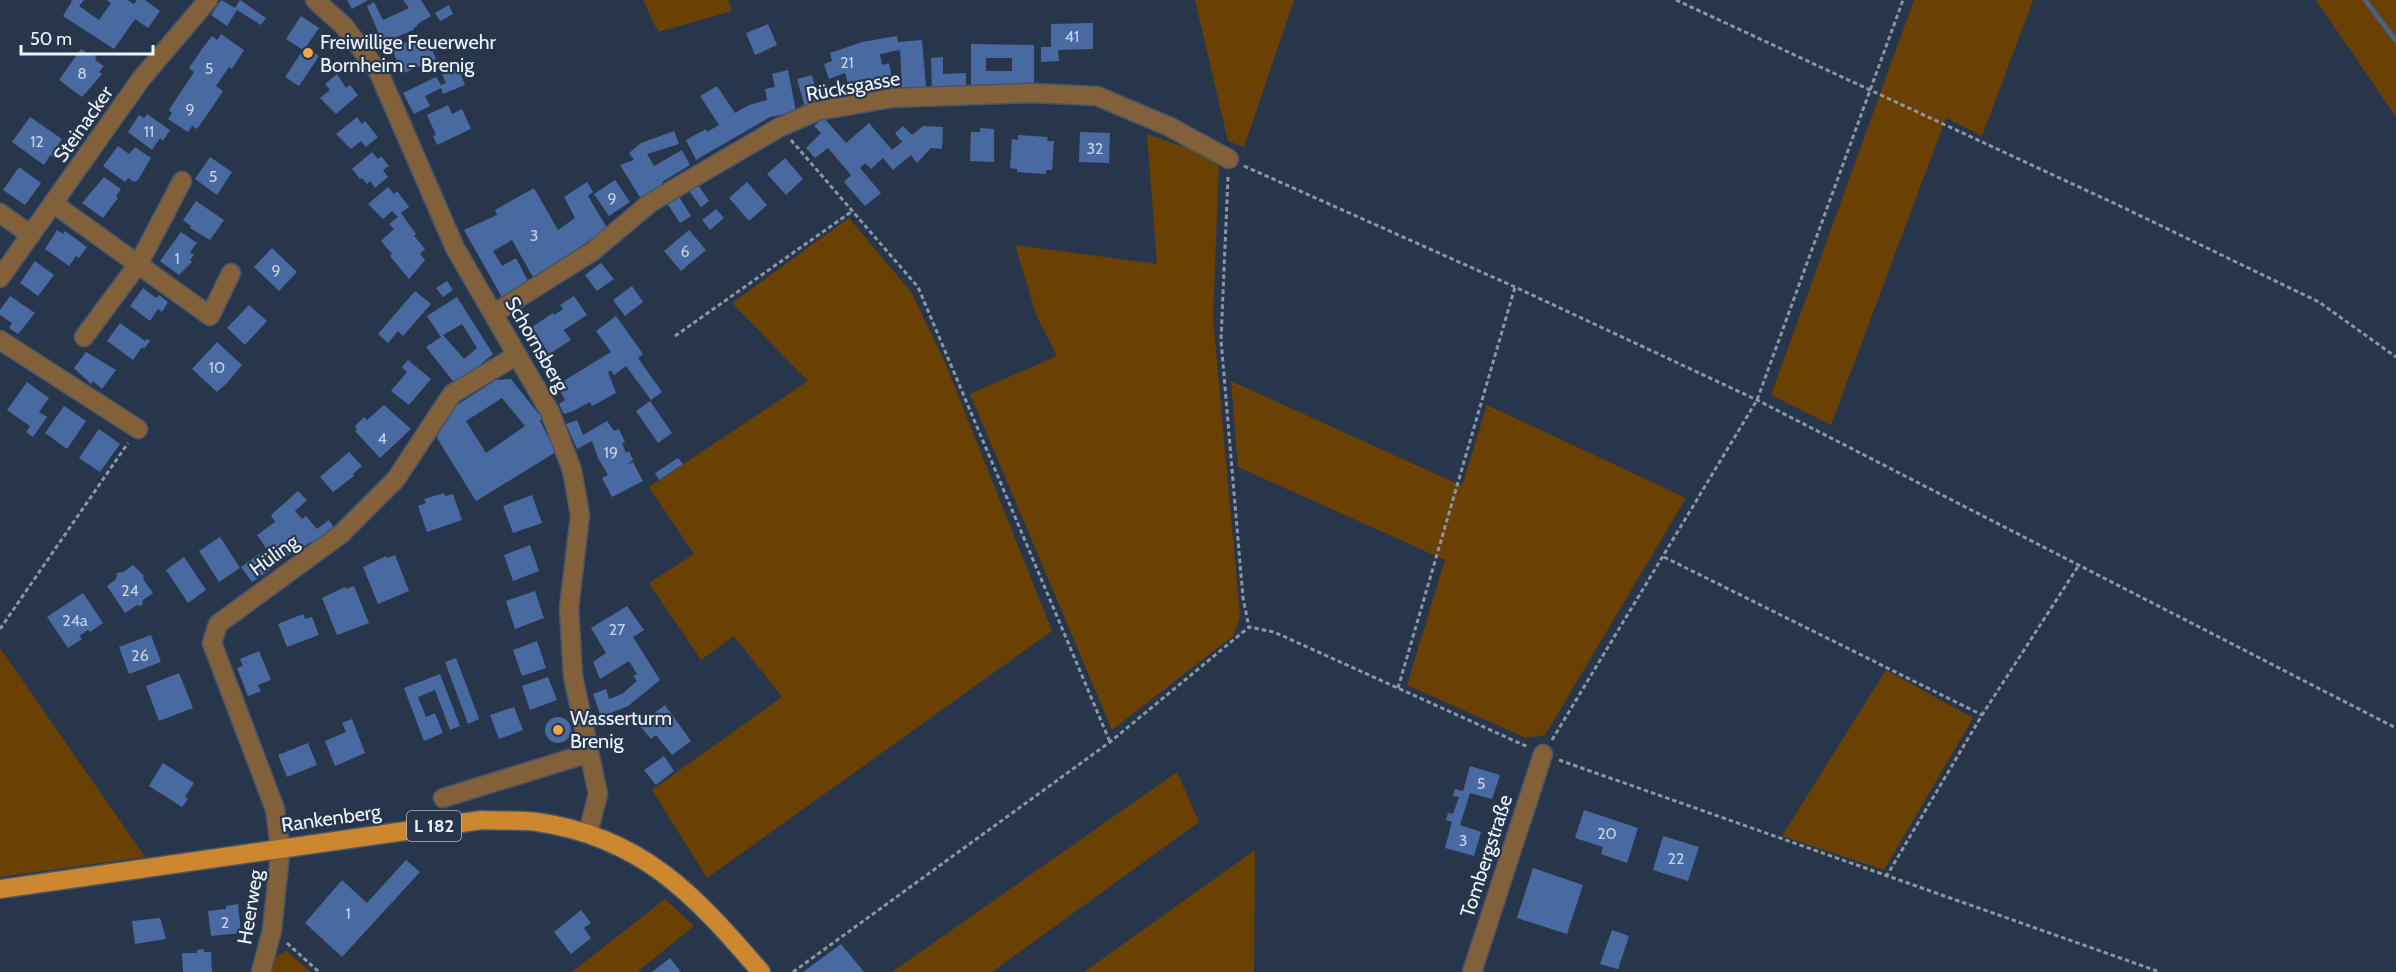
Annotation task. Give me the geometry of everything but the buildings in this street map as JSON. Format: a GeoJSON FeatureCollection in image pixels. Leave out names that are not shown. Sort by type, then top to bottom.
{"type":"FeatureCollection","features":[{"type":"Feature","properties":{"kind":"main road","name":"Rankenberg"},"geometry":{"type":"LineString","coordinates":[[0,889],[280,847],[482,820],[536,822],[588,833],[633,852],[686,891],[761,972]]}},
{"type":"Feature","properties":{"kind":"street","name":"Steinacker"},"geometry":{"type":"LineString","coordinates":[[0,278],[141,79],[208,0]]}},
{"type":"Feature","properties":{"kind":"street","name":"Schornsberg"},"geometry":{"type":"LineString","coordinates":[[315,0],[344,26],[379,73],[455,248],[550,411],[572,470],[580,515],[569,608],[573,676],[598,794],[588,833]]}},
{"type":"Feature","properties":{"kind":"street","name":"Rücksgasse"},"geometry":{"type":"LineString","coordinates":[[493,314],[593,250],[650,203],[780,127],[817,111],[892,98],[1031,93],[1097,96],[1170,127],[1229,159]]}},
{"type":"Feature","properties":{"kind":"street"},"geometry":{"type":"LineString","coordinates":[[84,337],[139,263],[182,182]]}},
{"type":"Feature","properties":{"kind":"street"},"geometry":{"type":"LineString","coordinates":[[54,204],[210,316],[231,273]]}},
{"type":"Feature","properties":{"kind":"street"},"geometry":{"type":"LineString","coordinates":[[0,213],[31,235]]}},
{"type":"Feature","properties":{"kind":"street"},"geometry":{"type":"LineString","coordinates":[[0,340],[138,429]]}},
{"type":"Feature","properties":{"kind":"street","name":"Hüling"},"geometry":{"type":"LineString","coordinates":[[280,847],[275,809],[212,643],[218,624],[341,534],[396,479],[452,394],[518,355]]}},
{"type":"Feature","properties":{"kind":"street"},"geometry":{"type":"LineString","coordinates":[[442,798],[589,753]]}},
{"type":"Feature","properties":{"kind":"street","name":"Tombergstraße"},"geometry":{"type":"LineString","coordinates":[[1472,972],[1543,754]]}},
{"type":"Feature","properties":{"kind":"street","name":"Heerweg"},"geometry":{"type":"LineString","coordinates":[[261,972],[272,930],[280,847]]}},
{"type":"Feature","properties":{"kind":"path"},"geometry":{"type":"LineString","coordinates":[[1676,0],[2120,206],[2319,302],[2396,357]]}},
{"type":"Feature","properties":{"kind":"path"},"geometry":{"type":"LineString","coordinates":[[1543,754],[1757,400],[1904,0]]}},
{"type":"Feature","properties":{"kind":"path"},"geometry":{"type":"LineString","coordinates":[[780,127],[918,287],[1110,742]]}},
{"type":"Feature","properties":{"kind":"path"},"geometry":{"type":"LineString","coordinates":[[1249,627],[1243,598],[1221,340],[1229,159],[1515,287],[1757,400],[2396,728]]}},
{"type":"Feature","properties":{"kind":"path"},"geometry":{"type":"LineString","coordinates":[[675,336],[851,212]]}},
{"type":"Feature","properties":{"kind":"path"},"geometry":{"type":"LineString","coordinates":[[1398,688],[1515,287]]}},
{"type":"Feature","properties":{"kind":"path"},"geometry":{"type":"LineString","coordinates":[[0,629],[138,429]]}},
{"type":"Feature","properties":{"kind":"path"},"geometry":{"type":"LineString","coordinates":[[1664,557],[1982,715]]}},
{"type":"Feature","properties":{"kind":"path"},"geometry":{"type":"LineString","coordinates":[[1886,877],[1982,715],[2079,564]]}},
{"type":"Feature","properties":{"kind":"path"},"geometry":{"type":"LineString","coordinates":[[1249,627],[1274,632],[1543,754],[2160,972]]}},
{"type":"Feature","properties":{"kind":"path"},"geometry":{"type":"LineString","coordinates":[[793,972],[1110,742],[1249,627]]}},
{"type":"Feature","properties":{"kind":"path"},"geometry":{"type":"LineString","coordinates":[[272,930],[319,972]]}},
{"type":"Feature","properties":{"kind":"shaded area"},"geometry":{"type":"Polygon","coordinates":[[[643,0],[728,0],[732,11],[658,32],[643,0]]]}},
{"type":"Feature","properties":{"kind":"shaded area"},"geometry":{"type":"Polygon","coordinates":[[[1195,0],[1294,0],[1244,147],[1228,141],[1195,0]]]}},
{"type":"Feature","properties":{"kind":"shaded area"},"geometry":{"type":"Polygon","coordinates":[[[1914,0],[2033,0],[1982,136],[1946,118],[1831,425],[1771,395],[1914,0]]]}},
{"type":"Feature","properties":{"kind":"shaded area"},"geometry":{"type":"Polygon","coordinates":[[[2316,0],[2396,0],[2396,117],[2316,0]]]}},
{"type":"Feature","properties":{"kind":"shaded area"},"geometry":{"type":"Polygon","coordinates":[[[1147,134],[1219,159],[1213,318],[1240,616],[1233,636],[1112,730],[970,394],[1057,356],[1037,317],[1015,245],[1157,264],[1147,134]]]}},
{"type":"Feature","properties":{"kind":"shaded area"},"geometry":{"type":"Polygon","coordinates":[[[849,218],[911,292],[944,360],[1052,631],[707,878],[652,790],[782,697],[734,636],[701,660],[649,583],[694,554],[649,487],[808,381],[732,303],[849,218]]]}},
{"type":"Feature","properties":{"kind":"shaded area"},"geometry":{"type":"Polygon","coordinates":[[[1231,381],[1462,486],[1487,405],[1686,498],[1545,735],[1526,738],[1407,685],[1445,560],[1238,467],[1231,381]]]}},
{"type":"Feature","properties":{"kind":"shaded area"},"geometry":{"type":"Polygon","coordinates":[[[0,648],[145,857],[0,877],[0,648]]]}},
{"type":"Feature","properties":{"kind":"shaded area"},"geometry":{"type":"Polygon","coordinates":[[[1886,670],[1973,718],[1884,870],[1782,836],[1886,670]]]}},
{"type":"Feature","properties":{"kind":"shaded area"},"geometry":{"type":"Polygon","coordinates":[[[1177,772],[1199,822],[992,972],[892,972],[1177,772]]]}},
{"type":"Feature","properties":{"kind":"shaded area"},"geometry":{"type":"Polygon","coordinates":[[[1255,850],[1254,972],[1084,972],[1255,850]]]}},
{"type":"Feature","properties":{"kind":"shaded area"},"geometry":{"type":"Polygon","coordinates":[[[665,899],[694,926],[637,972],[572,972],[665,899]]]}},
{"type":"Feature","properties":{"kind":"shaded area"},"geometry":{"type":"Polygon","coordinates":[[[286,951],[311,972],[270,972],[273,958],[286,951]]]}},
{"type":"Feature","properties":{"kind":"waterway"},"geometry":{"type":"LineString","coordinates":[[2365,0],[2396,41]]}},
{"type":"Feature","properties":{"kind":"place","name":"Freiwillige Feuerwehr Bornheim - Brenig"},"geometry":{"type":"Point","coordinates":[308,53]}},
{"type":"Feature","properties":{"kind":"place","name":"Wasserturm Brenig"},"geometry":{"type":"Point","coordinates":[558,730]}}]}
